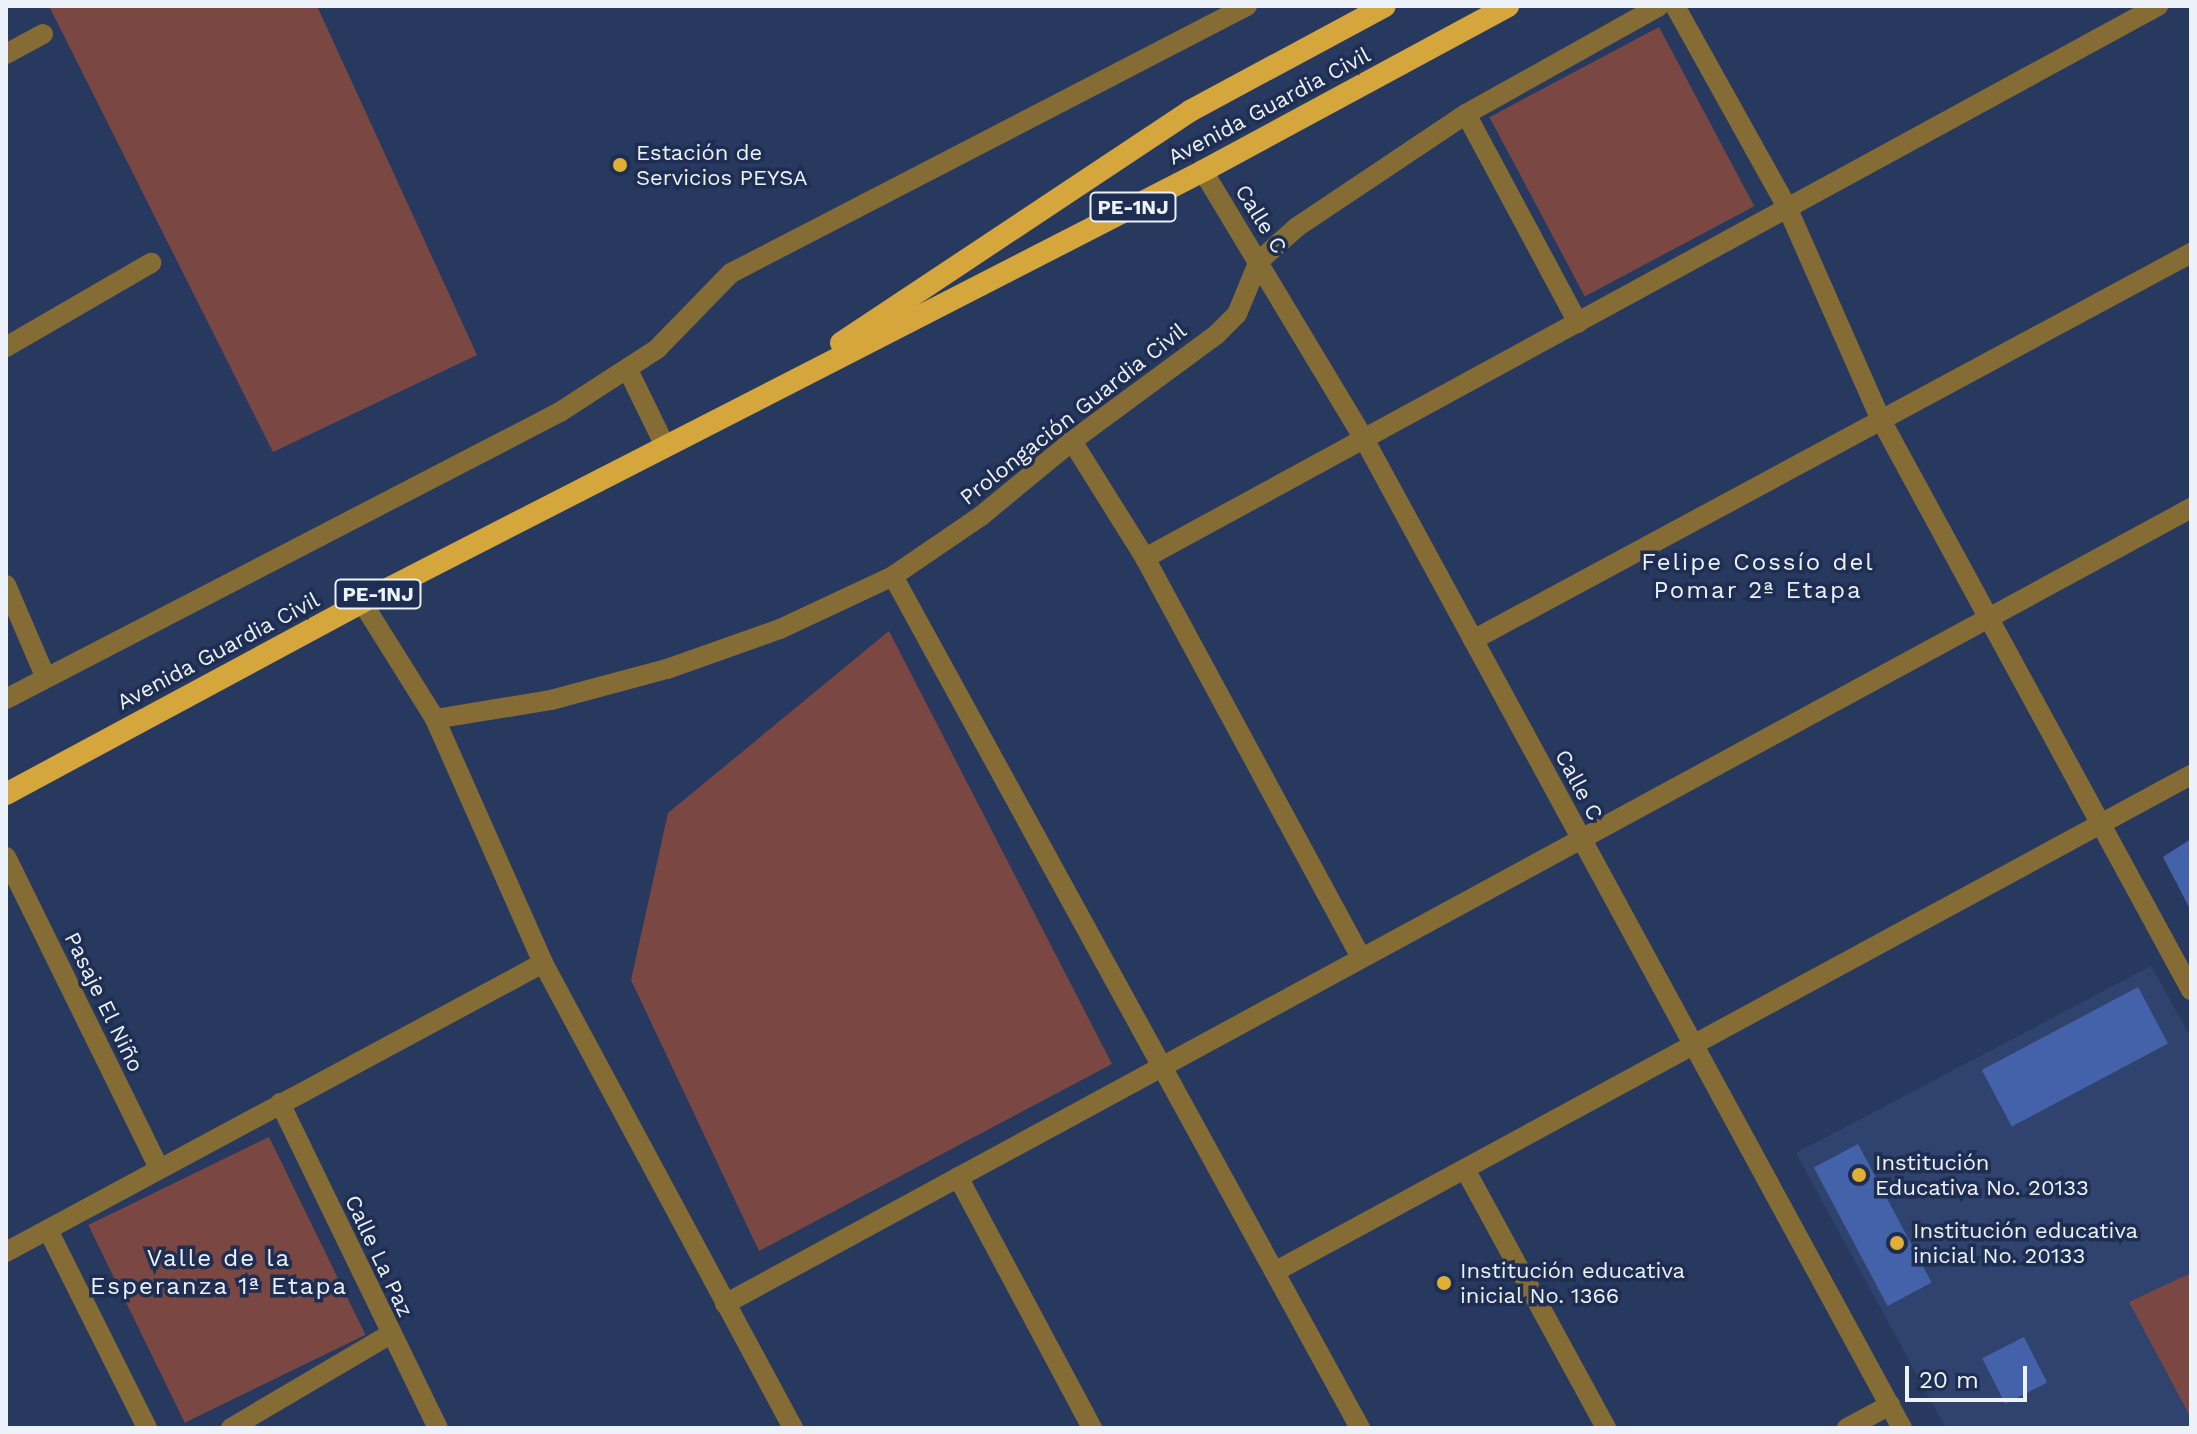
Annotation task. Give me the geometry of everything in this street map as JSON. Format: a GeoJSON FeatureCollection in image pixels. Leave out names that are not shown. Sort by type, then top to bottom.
{"type":"FeatureCollection","features":[{"type":"Feature","properties":{"kind":"highway","name":"Avenida Guardia Civil"},"geometry":{"type":"LineString","coordinates":[[753,401],[1190,111],[1385,6]]}},
{"type":"Feature","properties":{"kind":"highway","name":"Avenida Guardia Civil"},"geometry":{"type":"LineString","coordinates":[[6,794],[362,602],[1203,171],[1508,6]]}},
{"type":"Feature","properties":{"kind":"street"},"geometry":{"type":"LineString","coordinates":[[6,699],[45,676],[560,412],[628,370],[685,325],[731,273],[1247,6]]}},
{"type":"Feature","properties":{"kind":"street","name":"Prolongación Guardia Civil"},"geometry":{"type":"LineString","coordinates":[[435,719],[551,700],[667,669],[780,629],[893,576],[981,516],[1072,441],[1217,334],[1237,314],[1259,261],[1297,227],[1466,114],[1659,6]]}},
{"type":"Feature","properties":{"kind":"street"},"geometry":{"type":"LineString","coordinates":[[1675,6],[1787,207],[1881,420],[2191,990]]}},
{"type":"Feature","properties":{"kind":"street"},"geometry":{"type":"LineString","coordinates":[[1145,558],[2158,6]]}},
{"type":"Feature","properties":{"kind":"street"},"geometry":{"type":"LineString","coordinates":[[6,54],[43,34]]}},
{"type":"Feature","properties":{"kind":"street"},"geometry":{"type":"LineString","coordinates":[[1466,114],[1578,323]]}},
{"type":"Feature","properties":{"kind":"street","name":"Calle C"},"geometry":{"type":"LineString","coordinates":[[1203,171],[1363,437],[1902,1428]]}},
{"type":"Feature","properties":{"kind":"street"},"geometry":{"type":"LineString","coordinates":[[1473,640],[2191,253]]}},
{"type":"Feature","properties":{"kind":"street"},"geometry":{"type":"LineString","coordinates":[[6,347],[151,263]]}},
{"type":"Feature","properties":{"kind":"street"},"geometry":{"type":"LineString","coordinates":[[628,370],[665,446]]}},
{"type":"Feature","properties":{"kind":"street"},"geometry":{"type":"LineString","coordinates":[[1072,441],[1145,558],[1360,956]]}},
{"type":"Feature","properties":{"kind":"street"},"geometry":{"type":"LineString","coordinates":[[725,1304],[1360,956],[2191,508]]}},
{"type":"Feature","properties":{"kind":"street"},"geometry":{"type":"LineString","coordinates":[[893,576],[1278,1270],[1360,1428]]}},
{"type":"Feature","properties":{"kind":"street"},"geometry":{"type":"LineString","coordinates":[[6,585],[45,676]]}},
{"type":"Feature","properties":{"kind":"street"},"geometry":{"type":"LineString","coordinates":[[362,602],[435,719],[543,963],[793,1428]]}},
{"type":"Feature","properties":{"kind":"street"},"geometry":{"type":"LineString","coordinates":[[1278,1270],[1466,1171],[2191,775]]}},
{"type":"Feature","properties":{"kind":"street","name":"Pasaje El Niño"},"geometry":{"type":"LineString","coordinates":[[6,857],[159,1168]]}},
{"type":"Feature","properties":{"kind":"street"},"geometry":{"type":"LineString","coordinates":[[6,1252],[543,963]]}},
{"type":"Feature","properties":{"kind":"street","name":"Calle La Paz"},"geometry":{"type":"LineString","coordinates":[[280,1103],[389,1335],[438,1428]]}},
{"type":"Feature","properties":{"kind":"street"},"geometry":{"type":"LineString","coordinates":[[1466,1171],[1606,1428]]}},
{"type":"Feature","properties":{"kind":"street"},"geometry":{"type":"LineString","coordinates":[[958,1177],[1092,1428]]}},
{"type":"Feature","properties":{"kind":"street"},"geometry":{"type":"LineString","coordinates":[[48,1230],[147,1428]]}},
{"type":"Feature","properties":{"kind":"street"},"geometry":{"type":"LineString","coordinates":[[231,1428],[389,1335]]}},
{"type":"Feature","properties":{"kind":"street"},"geometry":{"type":"LineString","coordinates":[[1847,1428],[1890,1405]]}},
{"type":"Feature","properties":{"kind":"shaded area"},"geometry":{"type":"Polygon","coordinates":[[[49,6],[317,6],[477,355],[273,452],[49,6]]]}},
{"type":"Feature","properties":{"kind":"shaded area"},"geometry":{"type":"Polygon","coordinates":[[[1659,27],[1754,206],[1585,296],[1489,117],[1659,27]]]}},
{"type":"Feature","properties":{"kind":"shaded area"},"geometry":{"type":"Polygon","coordinates":[[[889,631],[1112,1064],[759,1251],[631,980],[668,813],[889,631]]]}},
{"type":"Feature","properties":{"kind":"shaded area"},"geometry":{"type":"Polygon","coordinates":[[[2151,966],[2191,1037],[2191,1428],[1946,1428],[1796,1153],[2151,966]]]}},
{"type":"Feature","properties":{"kind":"shaded area"},"geometry":{"type":"Polygon","coordinates":[[[269,1137],[365,1335],[185,1423],[88,1225],[269,1137]]]}},
{"type":"Feature","properties":{"kind":"shaded area"},"geometry":{"type":"Polygon","coordinates":[[[2191,1273],[2191,1418],[2129,1302],[2191,1273]]]}},
{"type":"Feature","properties":{"kind":"building"},"geometry":{"type":"Polygon","coordinates":[[[2191,839],[2191,911],[2163,857],[2191,839]]]}},
{"type":"Feature","properties":{"kind":"building"},"geometry":{"type":"Polygon","coordinates":[[[2138,987],[2168,1044],[2012,1127],[1982,1070],[2138,987]]]}},
{"type":"Feature","properties":{"kind":"building"},"geometry":{"type":"Polygon","coordinates":[[[1858,1144],[1932,1283],[1888,1306],[1814,1167],[1858,1144]]]}},
{"type":"Feature","properties":{"kind":"building"},"geometry":{"type":"Polygon","coordinates":[[[2024,1337],[2047,1382],[2005,1404],[1982,1358],[2024,1337]]]}},
{"type":"Feature","properties":{"kind":"place","name":"Estación de Servicios PEYSA"},"geometry":{"type":"Point","coordinates":[620,165]}},
{"type":"Feature","properties":{"kind":"place","name":"Institución Educativa No. 20133"},"geometry":{"type":"Point","coordinates":[1859,1175]}},
{"type":"Feature","properties":{"kind":"place","name":"Institución educativa inicial No. 20133"},"geometry":{"type":"Point","coordinates":[1897,1243]}},
{"type":"Feature","properties":{"kind":"place","name":"Institución educativa inicial No. 1366"},"geometry":{"type":"Point","coordinates":[1444,1283]}},
{"type":"Feature","properties":{"kind":"district","name":"Felipe Cossío del Pomar 2ª Etapa"},"geometry":{"type":"Point","coordinates":[1758,577]}},
{"type":"Feature","properties":{"kind":"district","name":"Valle de la Esperanza 1ª Etapa"},"geometry":{"type":"Point","coordinates":[219,1273]}}]}
